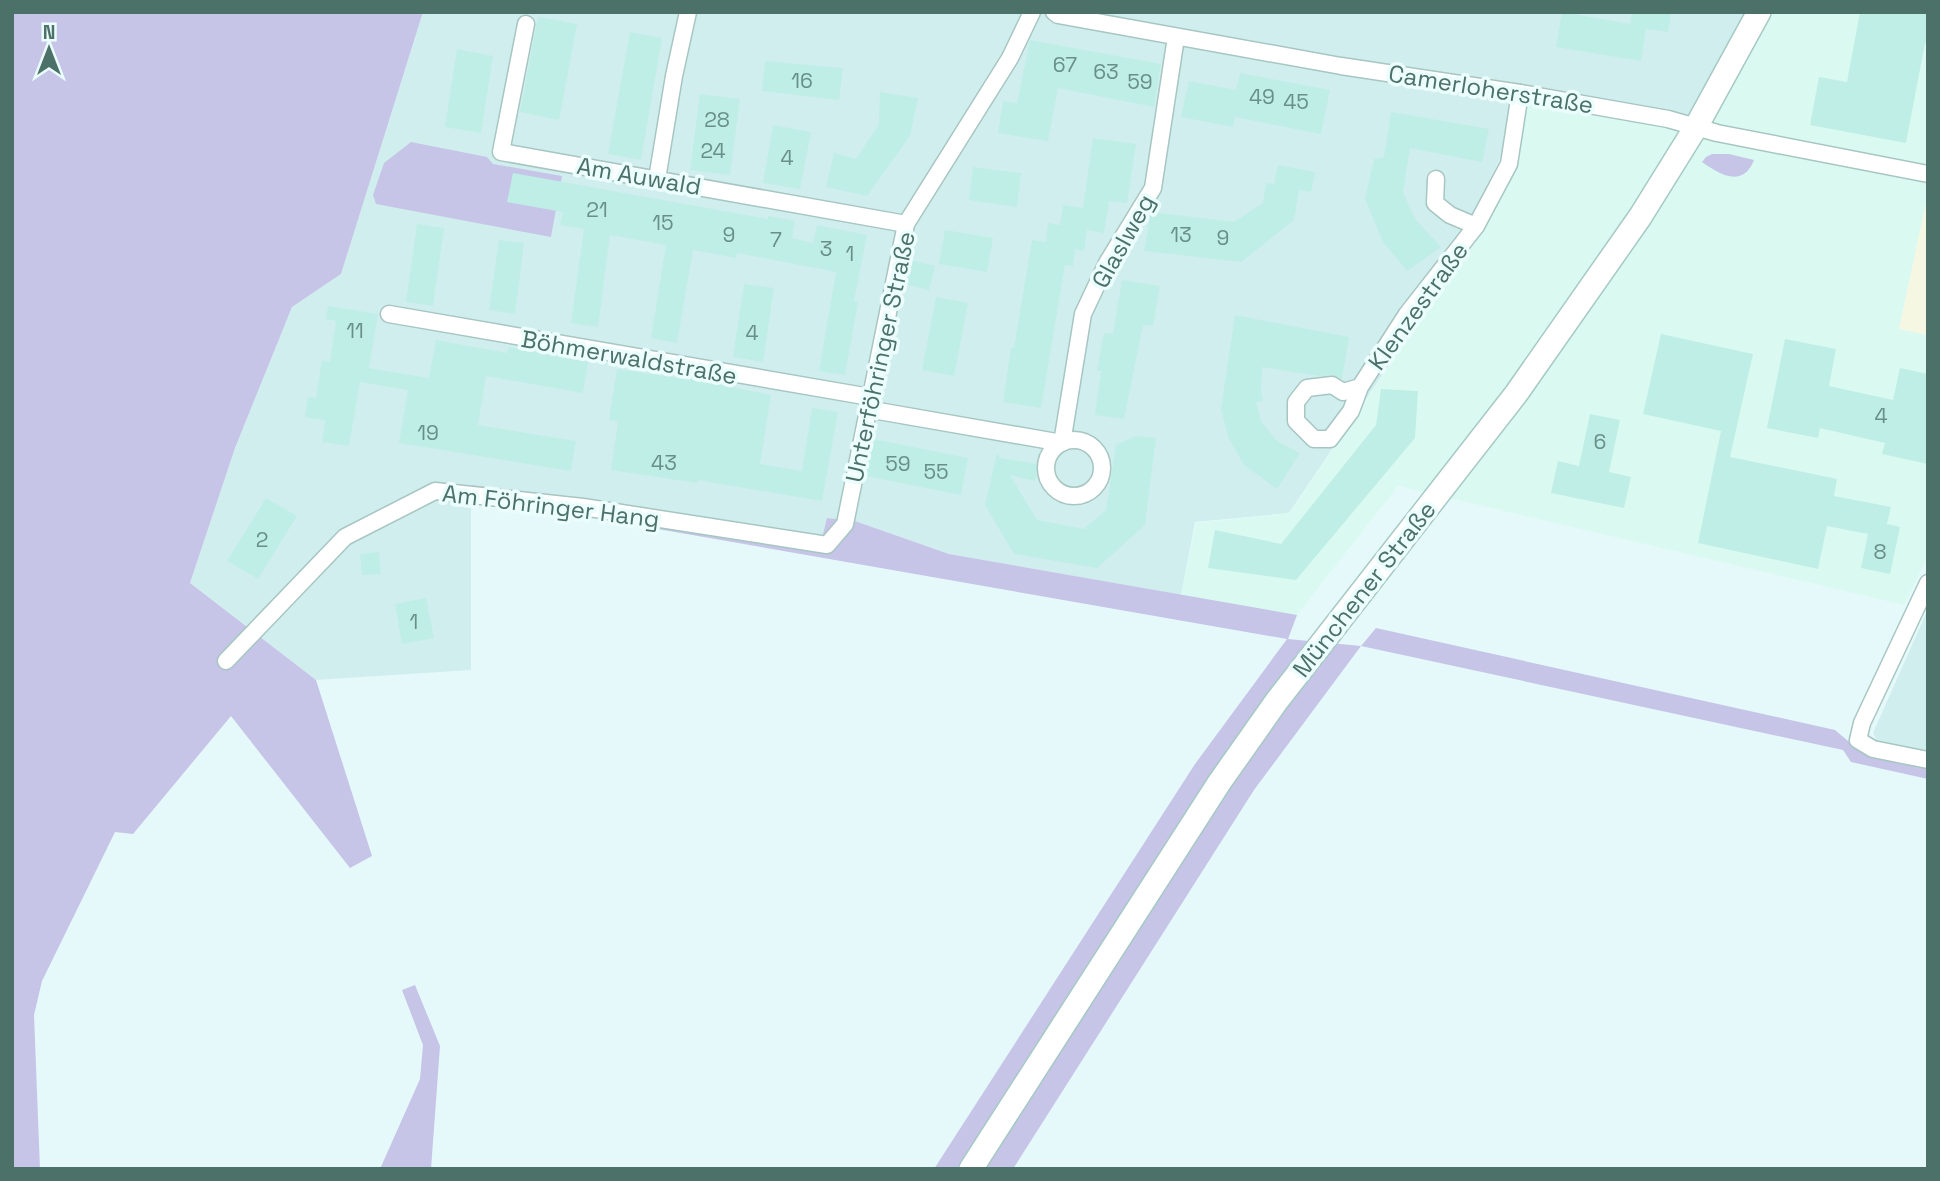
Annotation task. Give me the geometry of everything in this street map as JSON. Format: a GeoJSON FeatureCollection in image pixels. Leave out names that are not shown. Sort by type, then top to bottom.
{"type":"FeatureCollection","features":[{"type":"Feature","properties":{"kind":"main road","name":"Münchener Straße"},"geometry":{"type":"LineString","coordinates":[[971,1169],[1219,783],[1276,702],[1516,394],[1640,217],[1696,127],[1759,12]]}},
{"type":"Feature","properties":{"kind":"street"},"geometry":{"type":"LineString","coordinates":[[657,179],[688,12]]}},
{"type":"Feature","properties":{"kind":"street","name":"Unterföhringer Straße"},"geometry":{"type":"LineString","coordinates":[[845,524],[906,224],[1010,58],[1032,12]]}},
{"type":"Feature","properties":{"kind":"street","name":"Camerloherstraße"},"geometry":{"type":"LineString","coordinates":[[1054,12],[1058,15],[1176,37],[1668,119],[1717,133],[1928,174]]}},
{"type":"Feature","properties":{"kind":"street","name":"Am Auwald"},"geometry":{"type":"LineString","coordinates":[[526,23],[501,152],[906,224]]}},
{"type":"Feature","properties":{"kind":"street","name":"Glaslweg"},"geometry":{"type":"LineString","coordinates":[[869,403],[1062,443],[1083,314],[1107,263],[1153,188],[1176,37]]}},
{"type":"Feature","properties":{"kind":"street","name":"Klenzestraße"},"geometry":{"type":"LineString","coordinates":[[1360,387],[1407,314],[1476,226],[1509,164],[1520,93]]}},
{"type":"Feature","properties":{"kind":"street","name":"Klenzestraße"},"geometry":{"type":"LineString","coordinates":[[1436,179],[1435,203],[1450,215],[1476,226]]}},
{"type":"Feature","properties":{"kind":"street","name":"Böhmerwaldstraße"},"geometry":{"type":"LineString","coordinates":[[389,314],[869,403]]}},
{"type":"Feature","properties":{"kind":"street","name":"Am Föhringer Hang"},"geometry":{"type":"LineString","coordinates":[[226,661],[345,537],[435,491],[583,507],[827,545],[845,524]]}},
{"type":"Feature","properties":{"kind":"street"},"geometry":{"type":"LineString","coordinates":[[1928,583],[1862,723],[1858,740],[1873,749],[1928,760]]}},
{"type":"Feature","properties":{"kind":"shaded area"},"geometry":{"type":"Polygon","coordinates":[[[12,12],[423,12],[341,274],[292,307],[235,448],[190,583],[316,680],[372,856],[350,868],[231,716],[133,834],[115,832],[42,981],[34,1015],[40,1169],[12,1169],[12,12]]]}},
{"type":"Feature","properties":{"kind":"shaded area"},"geometry":{"type":"Polygon","coordinates":[[[423,12],[1750,12],[1696,127],[1532,94],[1423,315],[1289,513],[1195,522],[1181,595],[949,554],[855,521],[827,518],[822,539],[581,498],[471,485],[471,670],[316,680],[190,583],[235,448],[292,307],[341,274],[423,12]]]}},
{"type":"Feature","properties":{"kind":"shaded area"},"geometry":{"type":"Polygon","coordinates":[[[1757,12],[1928,12],[1926,203],[1899,329],[1928,335],[1928,556],[1904,605],[1398,486],[1297,615],[1181,595],[1196,523],[1290,513],[1424,315],[1533,94],[1696,127],[1757,12]]]}},
{"type":"Feature","properties":{"kind":"shaded area"},"geometry":{"type":"Polygon","coordinates":[[[411,142],[487,157],[493,164],[562,176],[551,237],[376,204],[373,195],[384,163],[411,142]]]}},
{"type":"Feature","properties":{"kind":"shaded area"},"geometry":{"type":"Polygon","coordinates":[[[1712,154],[1729,154],[1754,160],[1744,174],[1731,176],[1702,162],[1712,154]]]}},
{"type":"Feature","properties":{"kind":"shaded area"},"geometry":{"type":"Polygon","coordinates":[[[1928,203],[1928,335],[1899,329],[1928,203]]]}},
{"type":"Feature","properties":{"kind":"shaded area"},"geometry":{"type":"Polygon","coordinates":[[[471,485],[581,498],[822,538],[827,518],[855,521],[949,554],[1297,615],[1288,639],[1361,646],[1254,790],[1013,1169],[934,1169],[1195,764],[1287,639],[583,516],[470,504],[471,485]]]}},
{"type":"Feature","properties":{"kind":"shaded area"},"geometry":{"type":"Polygon","coordinates":[[[1928,609],[1928,753],[1878,743],[1873,733],[1928,609]]]}},
{"type":"Feature","properties":{"kind":"shaded area"},"geometry":{"type":"Polygon","coordinates":[[[1376,628],[1835,730],[1860,751],[1928,765],[1928,779],[1851,762],[1843,750],[1361,646],[1376,628]]]}},
{"type":"Feature","properties":{"kind":"shaded area"},"geometry":{"type":"Polygon","coordinates":[[[415,985],[440,1046],[431,1169],[380,1169],[420,1079],[423,1045],[402,990],[415,985]]]}},
{"type":"Feature","properties":{"kind":"building"},"geometry":{"type":"Polygon","coordinates":[[[1562,12],[1630,24],[1632,12],[1671,12],[1668,32],[1646,29],[1641,61],[1556,47],[1562,12]]]}},
{"type":"Feature","properties":{"kind":"building"},"geometry":{"type":"Polygon","coordinates":[[[1860,12],[1928,12],[1928,43],[1925,43],[1906,143],[1810,125],[1819,77],[1847,82],[1860,12]]]}},
{"type":"Feature","properties":{"kind":"building"},"geometry":{"type":"Polygon","coordinates":[[[538,17],[577,24],[559,120],[520,112],[538,17]]]}},
{"type":"Feature","properties":{"kind":"building"},"geometry":{"type":"Polygon","coordinates":[[[630,32],[662,38],[641,160],[608,154],[630,32]]]}},
{"type":"Feature","properties":{"kind":"building"},"geometry":{"type":"Polygon","coordinates":[[[1030,40],[1161,64],[1154,107],[1058,88],[1048,141],[998,133],[1003,101],[1017,103],[1030,40]]]}},
{"type":"Feature","properties":{"kind":"building"},"geometry":{"type":"Polygon","coordinates":[[[457,49],[493,56],[481,133],[445,127],[457,49]]]}},
{"type":"Feature","properties":{"kind":"building"},"geometry":{"type":"Polygon","coordinates":[[[765,61],[843,68],[839,100],[762,91],[765,61]]]}},
{"type":"Feature","properties":{"kind":"building"},"geometry":{"type":"Polygon","coordinates":[[[1240,73],[1330,90],[1321,134],[1235,117],[1233,127],[1181,117],[1189,81],[1236,90],[1240,73]]]}},
{"type":"Feature","properties":{"kind":"building"},"geometry":{"type":"Polygon","coordinates":[[[880,92],[918,98],[910,136],[867,196],[826,187],[834,153],[856,159],[879,124],[880,92]]]}},
{"type":"Feature","properties":{"kind":"building"},"geometry":{"type":"Polygon","coordinates":[[[700,94],[740,99],[730,175],[690,170],[700,94]]]}},
{"type":"Feature","properties":{"kind":"building"},"geometry":{"type":"Polygon","coordinates":[[[1391,112],[1489,129],[1482,162],[1410,148],[1403,192],[1415,219],[1441,247],[1407,271],[1383,242],[1365,199],[1374,159],[1384,157],[1391,112]]]}},
{"type":"Feature","properties":{"kind":"building"},"geometry":{"type":"Polygon","coordinates":[[[773,125],[811,132],[800,189],[763,183],[773,125]]]}},
{"type":"Feature","properties":{"kind":"building"},"geometry":{"type":"Polygon","coordinates":[[[1093,138],[1136,144],[1127,203],[1109,201],[1104,233],[1087,230],[1084,251],[1075,249],[1073,266],[1065,265],[1041,408],[1003,402],[1032,240],[1046,242],[1048,223],[1060,225],[1063,205],[1083,208],[1093,138]]]}},
{"type":"Feature","properties":{"kind":"building"},"geometry":{"type":"Polygon","coordinates":[[[1278,165],[1315,172],[1311,192],[1299,190],[1294,220],[1241,262],[1144,251],[1151,212],[1234,222],[1263,203],[1266,183],[1274,184],[1278,165]]]}},
{"type":"Feature","properties":{"kind":"building"},"geometry":{"type":"Polygon","coordinates":[[[973,167],[1021,173],[1017,207],[969,200],[973,167]]]}},
{"type":"Feature","properties":{"kind":"building"},"geometry":{"type":"Polygon","coordinates":[[[513,173],[768,219],[768,216],[795,221],[792,238],[813,243],[817,225],[867,235],[854,301],[858,302],[845,375],[819,371],[836,272],[737,253],[736,258],[693,250],[677,343],[651,338],[666,245],[610,235],[598,327],[571,323],[584,229],[560,225],[563,212],[507,202],[513,173]]]}},
{"type":"Feature","properties":{"kind":"building"},"geometry":{"type":"Polygon","coordinates":[[[417,224],[444,228],[433,306],[406,302],[417,224]]]}},
{"type":"Feature","properties":{"kind":"building"},"geometry":{"type":"Polygon","coordinates":[[[945,230],[993,238],[987,272],[939,264],[945,230]]]}},
{"type":"Feature","properties":{"kind":"building"},"geometry":{"type":"Polygon","coordinates":[[[499,240],[524,243],[515,314],[489,310],[499,240]]]}},
{"type":"Feature","properties":{"kind":"building"},"geometry":{"type":"Polygon","coordinates":[[[911,260],[935,266],[929,290],[905,284],[911,260]]]}},
{"type":"Feature","properties":{"kind":"building"},"geometry":{"type":"Polygon","coordinates":[[[1122,280],[1160,286],[1153,326],[1143,325],[1124,419],[1095,415],[1101,371],[1097,371],[1104,333],[1113,334],[1122,280]]]}},
{"type":"Feature","properties":{"kind":"building"},"geometry":{"type":"Polygon","coordinates":[[[744,284],[774,288],[763,362],[733,357],[744,284]]]}},
{"type":"Feature","properties":{"kind":"building"},"geometry":{"type":"Polygon","coordinates":[[[936,297],[968,303],[954,376],[922,370],[936,297]]]}},
{"type":"Feature","properties":{"kind":"building"},"geometry":{"type":"Polygon","coordinates":[[[328,306],[378,314],[369,368],[429,378],[436,340],[507,353],[508,347],[588,362],[583,393],[486,376],[478,425],[576,441],[571,471],[399,443],[408,390],[360,382],[349,446],[322,442],[325,420],[305,417],[308,397],[316,398],[322,360],[330,362],[336,321],[326,319],[328,306]]]}},
{"type":"Feature","properties":{"kind":"building"},"geometry":{"type":"Polygon","coordinates":[[[1235,315],[1349,337],[1342,379],[1332,375],[1319,376],[1262,367],[1263,401],[1256,402],[1261,421],[1277,441],[1300,453],[1277,489],[1244,465],[1229,439],[1221,409],[1235,315]]]}},
{"type":"Feature","properties":{"kind":"building"},"geometry":{"type":"Polygon","coordinates":[[[1661,334],[1753,354],[1730,457],[1837,479],[1834,496],[1891,507],[1887,524],[1900,527],[1890,574],[1861,568],[1868,534],[1827,526],[1818,569],[1698,543],[1721,431],[1643,414],[1661,334]]]}},
{"type":"Feature","properties":{"kind":"building"},"geometry":{"type":"Polygon","coordinates":[[[1785,339],[1836,349],[1829,386],[1893,400],[1900,368],[1928,374],[1928,464],[1882,454],[1885,443],[1820,428],[1818,438],[1767,428],[1785,339]]]}},
{"type":"Feature","properties":{"kind":"building"},"geometry":{"type":"Polygon","coordinates":[[[617,369],[771,395],[760,464],[802,471],[812,408],[838,412],[822,501],[698,480],[697,483],[611,470],[618,421],[609,420],[617,369]]]}},
{"type":"Feature","properties":{"kind":"building"},"geometry":{"type":"Polygon","coordinates":[[[1381,389],[1418,391],[1415,438],[1296,580],[1208,568],[1215,530],[1281,544],[1376,425],[1381,389]]]}},
{"type":"Feature","properties":{"kind":"building"},"geometry":{"type":"Polygon","coordinates":[[[1590,414],[1620,420],[1609,472],[1631,477],[1624,508],[1551,493],[1558,461],[1579,466],[1590,414]]]}},
{"type":"Feature","properties":{"kind":"building"},"geometry":{"type":"Polygon","coordinates":[[[1136,436],[1156,438],[1145,525],[1097,568],[1014,554],[985,505],[997,453],[1000,458],[1038,464],[1035,481],[1010,475],[1037,520],[1084,529],[1106,510],[1116,445],[1136,436]]]}},
{"type":"Feature","properties":{"kind":"building"},"geometry":{"type":"Polygon","coordinates":[[[873,439],[968,458],[961,495],[866,476],[873,439]]]}},
{"type":"Feature","properties":{"kind":"building"},"geometry":{"type":"Polygon","coordinates":[[[266,498],[297,516],[258,579],[227,561],[266,498]]]}},
{"type":"Feature","properties":{"kind":"building"},"geometry":{"type":"Polygon","coordinates":[[[379,552],[381,574],[362,575],[360,554],[379,552]]]}},
{"type":"Feature","properties":{"kind":"building"},"geometry":{"type":"Polygon","coordinates":[[[426,598],[434,638],[402,644],[395,604],[426,598]]]}}]}
